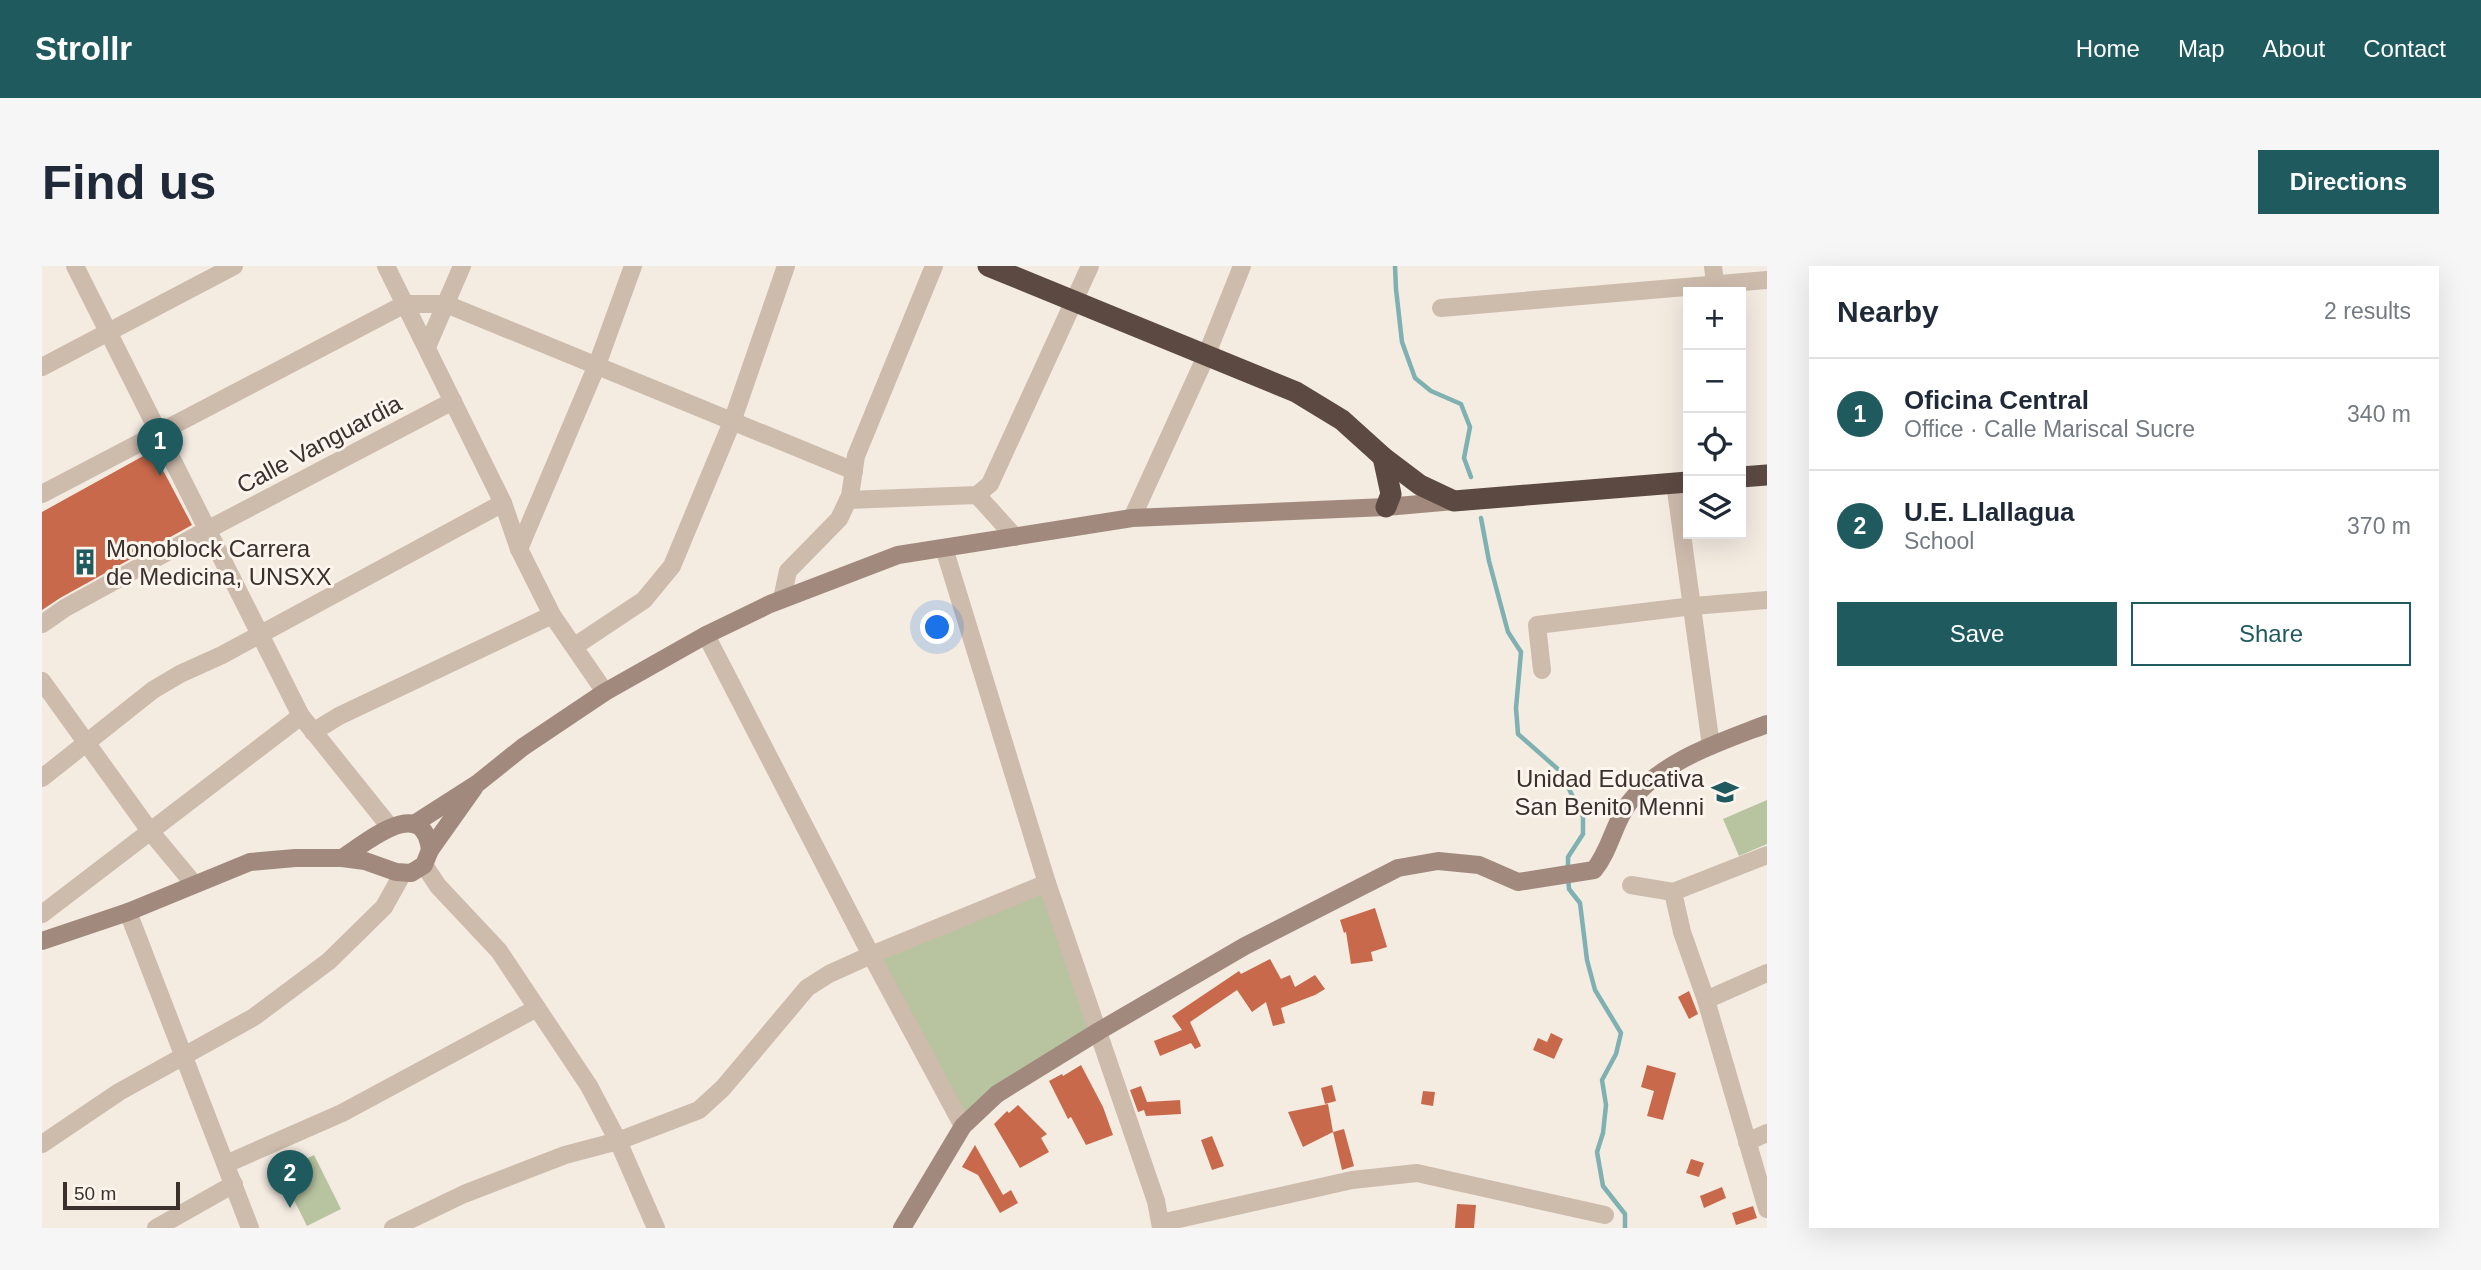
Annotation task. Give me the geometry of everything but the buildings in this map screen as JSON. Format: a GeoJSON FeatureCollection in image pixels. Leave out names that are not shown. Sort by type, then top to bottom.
{"type":"FeatureCollection","features":[{"type":"Feature","properties":{"kind":"highway"},"geometry":{"type":"LineString","coordinates":[[988,266],[1296,392],[1342,420],[1383,457],[1420,485],[1454,501],[1682,482]]}},
{"type":"Feature","properties":{"kind":"highway"},"geometry":{"type":"LineString","coordinates":[[1383,457],[1391,494],[1386,507]]}},
{"type":"Feature","properties":{"kind":"highway"},"geometry":{"type":"LineString","coordinates":[[1746,477],[1767,475]]}},
{"type":"Feature","properties":{"kind":"street"},"geometry":{"type":"LineString","coordinates":[[75,266],[301,716],[388,830]]}},
{"type":"Feature","properties":{"kind":"street"},"geometry":{"type":"LineString","coordinates":[[42,367],[234,266]]}},
{"type":"Feature","properties":{"kind":"street"},"geometry":{"type":"LineString","coordinates":[[386,266],[503,502],[519,549],[552,615],[605,692]]}},
{"type":"Feature","properties":{"kind":"street"},"geometry":{"type":"LineString","coordinates":[[427,347],[462,266]]}},
{"type":"Feature","properties":{"kind":"street"},"geometry":{"type":"LineString","coordinates":[[519,549],[597,365],[633,266]]}},
{"type":"Feature","properties":{"kind":"street"},"geometry":{"type":"LineString","coordinates":[[575,646],[644,600],[672,566],[732,422],[786,266]]}},
{"type":"Feature","properties":{"kind":"street"},"geometry":{"type":"LineString","coordinates":[[782,599],[788,571],[839,519],[848,500],[856,456],[934,266]]}},
{"type":"Feature","properties":{"kind":"street"},"geometry":{"type":"LineString","coordinates":[[848,500],[977,495],[990,484],[1090,266]]}},
{"type":"Feature","properties":{"kind":"street"},"geometry":{"type":"LineString","coordinates":[[1132,518],[1206,356],[1242,266]]}},
{"type":"Feature","properties":{"kind":"street"},"geometry":{"type":"LineString","coordinates":[[1441,308],[1715,281],[1767,280]]}},
{"type":"Feature","properties":{"kind":"street"},"geometry":{"type":"LineString","coordinates":[[42,494],[405,304],[446,304],[854,471]]}},
{"type":"Feature","properties":{"kind":"street","name":"Calle Vanguardia"},"geometry":{"type":"LineString","coordinates":[[42,624],[65,608],[207,530],[453,401]]}},
{"type":"Feature","properties":{"kind":"street"},"geometry":{"type":"LineString","coordinates":[[1682,482],[1693,606],[1711,746]]}},
{"type":"Feature","properties":{"kind":"street"},"geometry":{"type":"LineString","coordinates":[[977,495],[1015,537]]}},
{"type":"Feature","properties":{"kind":"street"},"geometry":{"type":"LineString","coordinates":[[414,824],[478,783],[523,747],[605,692],[706,635],[782,599],[898,555],[1132,518],[1386,507],[1454,501]]}},
{"type":"Feature","properties":{"kind":"street"},"geometry":{"type":"LineString","coordinates":[[42,778],[153,690],[503,502]]}},
{"type":"Feature","properties":{"kind":"street"},"geometry":{"type":"LineString","coordinates":[[944,548],[1047,883],[1156,1201],[1161,1226],[1352,1180],[1417,1173],[1605,1215]]}},
{"type":"Feature","properties":{"kind":"street"},"geometry":{"type":"LineString","coordinates":[[1542,670],[1537,625],[1767,600]]}},
{"type":"Feature","properties":{"kind":"street"},"geometry":{"type":"LineString","coordinates":[[313,732],[339,716],[552,615]]}},
{"type":"Feature","properties":{"kind":"street"},"geometry":{"type":"LineString","coordinates":[[706,635],[962,1126]]}},
{"type":"Feature","properties":{"kind":"street"},"geometry":{"type":"LineString","coordinates":[[42,681],[150,831],[194,884]]}},
{"type":"Feature","properties":{"kind":"street"},"geometry":{"type":"LineString","coordinates":[[42,914],[301,716]]}},
{"type":"Feature","properties":{"kind":"street"},"geometry":{"type":"LineString","coordinates":[[902,1228],[962,1126],[997,1094],[1099,1031],[1245,946],[1398,868],[1438,860],[1479,865],[1518,882],[1594,870],[1605,856],[1627,805],[1653,778],[1711,746],[1767,724]]}},
{"type":"Feature","properties":{"kind":"street"},"geometry":{"type":"LineString","coordinates":[[42,941],[128,912],[250,862],[342,858],[411,873],[427,857],[478,783]]}},
{"type":"Feature","properties":{"kind":"street"},"geometry":{"type":"LineString","coordinates":[[342,858],[398,823],[414,824],[423,830],[429,839],[427,857],[438,886],[499,951],[589,1086],[618,1141],[656,1228]]}},
{"type":"Feature","properties":{"kind":"street"},"geometry":{"type":"LineString","coordinates":[[388,830],[380,845],[381,858],[397,871]]}},
{"type":"Feature","properties":{"kind":"street"},"geometry":{"type":"LineString","coordinates":[[1631,885],[1673,892],[1767,855]]}},
{"type":"Feature","properties":{"kind":"street"},"geometry":{"type":"LineString","coordinates":[[42,1144],[119,1092],[254,1017],[329,961],[384,907],[397,871]]}},
{"type":"Feature","properties":{"kind":"street"},"geometry":{"type":"LineString","coordinates":[[393,1228],[477,1189],[565,1155],[618,1141],[699,1110],[723,1088],[807,988],[829,974],[1047,883]]}},
{"type":"Feature","properties":{"kind":"street"},"geometry":{"type":"LineString","coordinates":[[1673,892],[1682,932],[1706,1000],[1767,1209]]}},
{"type":"Feature","properties":{"kind":"street"},"geometry":{"type":"LineString","coordinates":[[128,912],[182,1058],[250,1228]]}},
{"type":"Feature","properties":{"kind":"street"},"geometry":{"type":"LineString","coordinates":[[1706,1000],[1767,973]]}},
{"type":"Feature","properties":{"kind":"street"},"geometry":{"type":"LineString","coordinates":[[226,1164],[342,1113],[537,1008]]}},
{"type":"Feature","properties":{"kind":"street"},"geometry":{"type":"LineString","coordinates":[[1747,1142],[1767,1133]]}},
{"type":"Feature","properties":{"kind":"street"},"geometry":{"type":"LineString","coordinates":[[156,1228],[234,1184]]}},
{"type":"Feature","properties":{"kind":"green space"},"geometry":{"type":"Polygon","coordinates":[[[1767,800],[1767,844],[1739,856],[1723,819],[1767,800]]]}},
{"type":"Feature","properties":{"kind":"green space"},"geometry":{"type":"Polygon","coordinates":[[[1047,883],[1099,1031],[963,1126],[871,955],[1047,883]]]}},
{"type":"Feature","properties":{"kind":"green space"},"geometry":{"type":"Polygon","coordinates":[[[314,1155],[341,1209],[307,1226],[280,1172],[314,1155]]]}},
{"type":"Feature","properties":{"kind":"waterway"},"geometry":{"type":"LineString","coordinates":[[1395,266],[1402,342],[1415,378],[1431,391],[1461,404],[1470,427],[1464,458],[1471,477]]}},
{"type":"Feature","properties":{"kind":"waterway"},"geometry":{"type":"LineString","coordinates":[[1481,518],[1489,561],[1508,632],[1521,652],[1516,708],[1518,734],[1560,771],[1583,817],[1583,834],[1568,857],[1568,868]]}},
{"type":"Feature","properties":{"kind":"waterway"},"geometry":{"type":"LineString","coordinates":[[1568,877],[1569,889],[1580,903],[1587,960],[1595,990],[1621,1033],[1616,1054],[1602,1080],[1606,1105],[1603,1133],[1597,1152],[1603,1186],[1625,1214],[1625,1228]]}},
{"type":"Feature","properties":{"kind":"place","name":"Oficina Central"},"geometry":{"type":"Point","coordinates":[160,476]}},
{"type":"Feature","properties":{"kind":"place","name":"Monoblock Carrera de Medicina, UNSXX"},"geometry":{"type":"Point","coordinates":[85,562]}},
{"type":"Feature","properties":{"kind":"place","name":"Unidad Educativa San Benito Menni"},"geometry":{"type":"Point","coordinates":[1725,792]}},
{"type":"Feature","properties":{"kind":"place","name":"U.E. Llallagua"},"geometry":{"type":"Point","coordinates":[290,1208]}}]}
